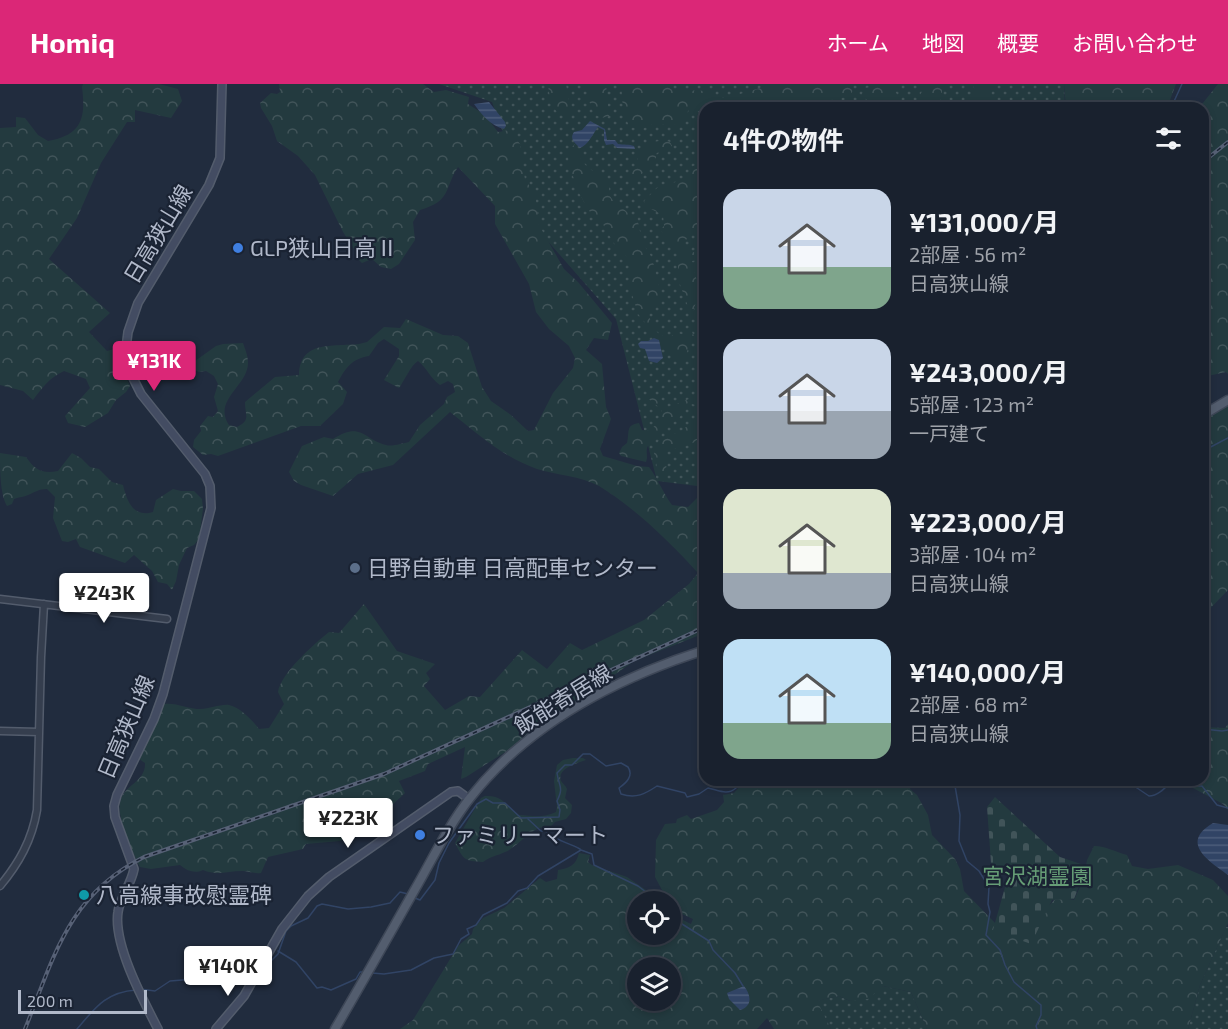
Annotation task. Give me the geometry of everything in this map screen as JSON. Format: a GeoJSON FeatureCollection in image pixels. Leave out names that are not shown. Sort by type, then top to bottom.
{"type":"FeatureCollection","features":[{"type":"Feature","properties":{"kind":"main road","name":"日高狭山線"},"geometry":{"type":"LineString","coordinates":[[158,1029],[138,989],[117,929],[121,899],[134,869],[119,830],[114,806],[121,783],[154,719],[163,694],[211,508],[211,497],[210,486],[199,463],[151,409],[135,384],[128,362],[126,340],[138,303],[216,170],[221,149],[222,84]]}},
{"type":"Feature","properties":{"kind":"main road"},"geometry":{"type":"LineString","coordinates":[[1209,411],[1228,400]]}},
{"type":"Feature","properties":{"kind":"main road","name":"飯能寄居線"},"geometry":{"type":"LineString","coordinates":[[335,1029],[446,835],[469,799],[488,777],[532,735],[563,715],[645,672],[699,652]]}},
{"type":"Feature","properties":{"kind":"main road"},"geometry":{"type":"LineString","coordinates":[[216,1029],[244,996],[292,913],[328,877],[451,792],[458,791],[469,799]]}},
{"type":"Feature","properties":{"kind":"street"},"geometry":{"type":"LineString","coordinates":[[0,599],[167,619]]}},
{"type":"Feature","properties":{"kind":"street"},"geometry":{"type":"LineString","coordinates":[[0,886],[19,861],[35,826],[44,604]]}},
{"type":"Feature","properties":{"kind":"street"},"geometry":{"type":"LineString","coordinates":[[0,731],[39,732]]}},
{"type":"Feature","properties":{"kind":"green space"},"geometry":{"type":"Polygon","coordinates":[[[83,84],[159,84],[178,89],[182,101],[171,118],[135,110],[135,122],[127,122],[101,163],[77,218],[49,259],[110,313],[89,332],[107,351],[121,347],[126,377],[130,386],[116,400],[108,413],[85,427],[68,423],[65,416],[90,388],[86,379],[64,371],[50,380],[33,400],[23,391],[0,385],[0,128],[16,127],[16,117],[25,118],[38,135],[48,141],[68,134],[75,129],[82,116],[83,84]]]}},
{"type":"Feature","properties":{"kind":"green space"},"geometry":{"type":"Polygon","coordinates":[[[279,84],[423,84],[434,92],[446,90],[469,97],[468,104],[485,115],[498,132],[510,130],[520,144],[525,180],[535,193],[539,225],[564,269],[578,282],[612,323],[608,340],[594,338],[586,350],[602,364],[606,407],[611,419],[600,449],[603,456],[637,466],[649,467],[672,505],[688,507],[699,498],[699,635],[634,661],[513,747],[466,777],[461,779],[465,747],[428,764],[425,771],[399,781],[405,793],[386,811],[364,822],[347,823],[347,838],[340,841],[306,844],[303,849],[268,857],[261,873],[242,871],[218,873],[203,870],[194,872],[180,865],[151,869],[140,867],[133,853],[123,826],[120,802],[125,791],[142,775],[145,763],[139,759],[164,704],[201,709],[229,705],[250,718],[259,729],[269,728],[284,704],[278,692],[285,676],[307,651],[329,632],[339,633],[364,604],[397,651],[435,664],[426,673],[430,679],[424,686],[445,710],[469,696],[480,697],[522,650],[547,669],[570,643],[582,650],[644,620],[689,584],[698,573],[652,526],[599,486],[525,464],[491,444],[450,412],[393,465],[358,474],[333,496],[294,481],[289,472],[302,446],[324,437],[333,439],[356,431],[388,445],[409,442],[420,425],[444,404],[447,397],[455,392],[453,384],[448,381],[440,385],[418,361],[399,388],[384,380],[399,356],[399,349],[384,339],[378,343],[369,356],[354,362],[344,372],[338,382],[347,392],[343,404],[320,426],[301,426],[218,456],[203,455],[193,447],[194,440],[201,431],[200,426],[208,416],[213,417],[218,411],[214,397],[218,384],[214,376],[206,371],[199,372],[192,369],[195,361],[216,346],[223,344],[243,343],[248,357],[247,370],[225,408],[225,416],[229,425],[237,427],[246,420],[245,402],[275,377],[299,375],[305,356],[311,351],[328,346],[367,342],[384,327],[400,328],[406,319],[443,335],[458,336],[468,343],[482,387],[491,401],[528,431],[534,430],[553,393],[573,368],[575,358],[569,346],[549,329],[536,312],[529,284],[495,224],[495,206],[458,167],[442,198],[420,210],[413,222],[415,240],[399,264],[391,269],[381,267],[372,259],[362,263],[343,232],[315,175],[298,156],[277,141],[272,126],[261,108],[260,103],[271,93],[280,92],[279,84]]]}},
{"type":"Feature","properties":{"kind":"green space"},"geometry":{"type":"Polygon","coordinates":[[[439,84],[1064,84],[1065,102],[699,102],[699,486],[657,481],[616,319],[538,230],[492,102],[439,84]]]}},
{"type":"Feature","properties":{"kind":"green space"},"geometry":{"type":"Polygon","coordinates":[[[548,84],[566,84],[569,101],[575,114],[565,115],[557,111],[552,103],[548,84]]]}},
{"type":"Feature","properties":{"kind":"green space"},"geometry":{"type":"Polygon","coordinates":[[[587,84],[606,84],[609,116],[602,118],[594,114],[588,98],[587,84]]]}},
{"type":"Feature","properties":{"kind":"green space"},"geometry":{"type":"Polygon","coordinates":[[[622,84],[661,84],[674,90],[710,91],[719,98],[727,98],[773,84],[851,84],[853,90],[850,96],[822,102],[699,102],[699,111],[689,109],[684,120],[678,125],[653,124],[642,129],[630,127],[622,95],[622,84]]]}},
{"type":"Feature","properties":{"kind":"green space"},"geometry":{"type":"Polygon","coordinates":[[[874,84],[897,84],[893,89],[900,98],[898,102],[871,102],[862,94],[865,88],[872,87],[874,84]]]}},
{"type":"Feature","properties":{"kind":"green space"},"geometry":{"type":"Polygon","coordinates":[[[926,84],[943,84],[939,102],[926,102],[919,97],[926,84]]]}},
{"type":"Feature","properties":{"kind":"green space"},"geometry":{"type":"Polygon","coordinates":[[[973,84],[990,84],[992,102],[971,102],[975,91],[973,84]]]}},
{"type":"Feature","properties":{"kind":"green space"},"geometry":{"type":"Polygon","coordinates":[[[1064,84],[1176,84],[1169,102],[1066,102],[1064,84]]]}},
{"type":"Feature","properties":{"kind":"green space"},"geometry":{"type":"Polygon","coordinates":[[[1218,84],[1228,84],[1228,374],[1226,372],[1209,376],[1209,102],[1204,102],[1218,84]]]}},
{"type":"Feature","properties":{"kind":"green space"},"geometry":{"type":"Polygon","coordinates":[[[665,140],[672,146],[656,154],[656,164],[630,182],[628,178],[637,164],[639,152],[653,142],[665,140]]]}},
{"type":"Feature","properties":{"kind":"green space"},"geometry":{"type":"Polygon","coordinates":[[[575,144],[584,163],[609,180],[610,195],[613,200],[628,213],[637,217],[642,241],[652,258],[662,298],[657,306],[648,312],[651,321],[657,331],[668,338],[677,333],[685,335],[691,330],[695,338],[689,344],[685,360],[677,362],[638,314],[631,291],[630,266],[626,256],[618,250],[601,221],[590,212],[579,193],[569,165],[568,155],[575,144]]]}},
{"type":"Feature","properties":{"kind":"green space"},"geometry":{"type":"Polygon","coordinates":[[[699,164],[699,228],[689,236],[684,245],[696,254],[699,253],[699,260],[692,261],[699,290],[693,313],[690,312],[678,279],[678,257],[671,242],[660,230],[664,226],[663,215],[647,207],[644,201],[660,185],[670,184],[687,175],[693,166],[699,164]]]}},
{"type":"Feature","properties":{"kind":"green space"},"geometry":{"type":"Polygon","coordinates":[[[649,392],[652,392],[663,401],[666,408],[695,395],[699,396],[699,406],[688,403],[679,418],[649,445],[646,462],[621,456],[619,453],[627,443],[632,425],[639,423],[642,430],[649,431],[660,420],[662,410],[649,399],[649,392]]]}},
{"type":"Feature","properties":{"kind":"green space"},"geometry":{"type":"Polygon","coordinates":[[[1228,405],[1228,590],[1209,610],[1209,416],[1228,405]]]}},
{"type":"Feature","properties":{"kind":"green space"},"geometry":{"type":"Polygon","coordinates":[[[686,427],[698,427],[698,439],[691,444],[667,452],[666,473],[662,476],[657,472],[655,447],[662,438],[682,431],[686,427]]]}},
{"type":"Feature","properties":{"kind":"green space"},"geometry":{"type":"Polygon","coordinates":[[[0,453],[26,457],[36,468],[48,472],[58,471],[72,453],[90,467],[99,469],[112,482],[123,485],[132,507],[140,513],[153,512],[156,500],[173,489],[194,491],[202,499],[199,539],[187,548],[179,565],[172,590],[167,584],[158,582],[152,571],[134,555],[125,563],[80,547],[76,539],[68,542],[62,541],[53,518],[55,497],[47,489],[14,499],[12,504],[7,506],[0,474],[0,453]]]}},
{"type":"Feature","properties":{"kind":"green space"},"geometry":{"type":"Polygon","coordinates":[[[1228,724],[1228,810],[1223,804],[1189,786],[1209,786],[1209,727],[1225,728],[1228,724]]]}},
{"type":"Feature","properties":{"kind":"green space"},"geometry":{"type":"Polygon","coordinates":[[[573,758],[586,760],[565,769],[560,776],[567,789],[565,798],[572,805],[571,813],[566,819],[555,822],[550,827],[537,829],[511,849],[483,862],[468,860],[463,856],[455,843],[481,798],[497,797],[519,815],[552,814],[556,812],[557,807],[554,781],[557,765],[563,760],[573,758]]]}},
{"type":"Feature","properties":{"kind":"green space"},"geometry":{"type":"Polygon","coordinates":[[[740,786],[794,786],[798,788],[804,786],[911,786],[910,789],[917,795],[928,815],[932,835],[955,859],[960,869],[964,891],[997,925],[1044,911],[1057,897],[1074,900],[1094,846],[1127,855],[1132,866],[1148,869],[1178,865],[1213,880],[1228,896],[1228,923],[1200,985],[1188,1029],[927,1029],[911,992],[883,986],[868,999],[850,1001],[839,996],[817,1001],[831,1029],[774,1029],[767,1018],[757,1029],[400,1029],[413,1020],[458,946],[472,934],[473,929],[483,918],[504,908],[540,878],[546,882],[557,879],[558,870],[572,865],[579,853],[590,855],[588,862],[592,865],[627,877],[647,891],[627,891],[627,945],[681,945],[681,919],[691,924],[693,919],[681,912],[681,891],[663,891],[655,877],[656,840],[665,824],[676,823],[677,819],[687,815],[691,819],[717,810],[724,802],[723,795],[734,793],[740,786]]]}},
{"type":"Feature","properties":{"kind":"green space","name":"宮沢湖霊園"},"geometry":{"type":"Polygon","coordinates":[[[995,797],[1060,857],[1087,866],[1074,899],[1052,900],[1031,944],[993,930],[1009,873],[991,863],[987,807],[995,797]]]}},
{"type":"Feature","properties":{"kind":"green space"},"geometry":{"type":"Polygon","coordinates":[[[1226,927],[1228,927],[1228,1029],[1188,1029],[1200,985],[1226,927]]]}},
{"type":"Feature","properties":{"kind":"green space"},"geometry":{"type":"Polygon","coordinates":[[[883,986],[911,992],[927,1029],[831,1029],[816,1001],[839,996],[850,1001],[883,986]]]}},
{"type":"Feature","properties":{"kind":"water"},"geometry":{"type":"Polygon","coordinates":[[[489,102],[505,122],[504,129],[483,116],[474,104],[489,102]]]}},
{"type":"Feature","properties":{"kind":"water"},"geometry":{"type":"Polygon","coordinates":[[[590,121],[605,129],[607,140],[632,145],[635,149],[617,148],[613,144],[606,145],[604,130],[598,127],[588,142],[580,148],[573,141],[573,134],[582,130],[590,121]]]}},
{"type":"Feature","properties":{"kind":"water"},"geometry":{"type":"Polygon","coordinates":[[[654,338],[659,340],[663,358],[657,363],[649,361],[645,349],[640,348],[638,344],[654,338]]]}},
{"type":"Feature","properties":{"kind":"water"},"geometry":{"type":"Polygon","coordinates":[[[1213,823],[1228,825],[1228,875],[1206,858],[1198,845],[1198,838],[1203,830],[1213,823]]]}},
{"type":"Feature","properties":{"kind":"water"},"geometry":{"type":"Polygon","coordinates":[[[744,986],[750,1000],[747,1006],[740,1010],[729,999],[727,993],[744,986]]]}},
{"type":"Feature","properties":{"kind":"waterway"},"geometry":{"type":"LineString","coordinates":[[1174,102],[1182,84]]}},
{"type":"Feature","properties":{"kind":"waterway"},"geometry":{"type":"LineString","coordinates":[[1209,448],[1228,438]]}},
{"type":"Feature","properties":{"kind":"waterway"},"geometry":{"type":"LineString","coordinates":[[1209,730],[1228,730]]}},
{"type":"Feature","properties":{"kind":"waterway"},"geometry":{"type":"LineString","coordinates":[[415,898],[420,900],[435,880],[439,863],[449,843],[477,804],[486,799],[493,803],[505,803],[521,818],[559,817],[560,810],[557,801],[561,790],[557,773],[565,765],[572,765],[583,754],[590,754],[606,766],[621,763],[628,767],[630,776],[627,782],[619,788],[621,794],[640,795],[657,786],[685,793],[687,797],[699,794],[708,788],[729,792],[737,786]]}},
{"type":"Feature","properties":{"kind":"waterway"},"geometry":{"type":"LineString","coordinates":[[955,786],[960,815],[959,841],[967,861],[979,871],[989,887],[990,912],[986,935],[1000,950],[1014,982],[1041,1005],[1037,1029]]}},
{"type":"Feature","properties":{"kind":"waterway"},"geometry":{"type":"LineString","coordinates":[[1134,786],[1149,796],[1167,786]]}},
{"type":"Feature","properties":{"kind":"waterway"},"geometry":{"type":"LineString","coordinates":[[1186,786],[1202,786]]}},
{"type":"Feature","properties":{"kind":"waterway"},"geometry":{"type":"LineString","coordinates":[[1202,786],[1217,805],[1228,808]]}},
{"type":"Feature","properties":{"kind":"waterway"},"geometry":{"type":"LineString","coordinates":[[528,819],[541,831],[546,831],[580,849]]}},
{"type":"Feature","properties":{"kind":"waterway"},"geometry":{"type":"LineString","coordinates":[[372,973],[384,974],[411,970],[434,958],[453,954],[461,939],[469,934],[467,929],[476,925],[483,915],[507,903],[518,891],[527,888],[538,876],[581,850],[592,854],[594,865],[645,891]]}},
{"type":"Feature","properties":{"kind":"waterway"},"geometry":{"type":"LineString","coordinates":[[263,969],[278,954],[286,931],[308,918],[317,906],[322,904],[348,909],[371,907],[390,903],[400,892],[408,894]]}},
{"type":"Feature","properties":{"kind":"waterway"},"geometry":{"type":"LineString","coordinates":[[681,923],[709,941],[713,950],[735,973],[743,986]]}},
{"type":"Feature","properties":{"kind":"waterway"},"geometry":{"type":"LineString","coordinates":[[278,951],[296,962],[317,988],[331,990],[356,979],[360,972],[364,972]]}},
{"type":"Feature","properties":{"kind":"waterway"},"geometry":{"type":"LineString","coordinates":[[140,989],[155,991],[170,981],[195,979],[209,970],[216,969],[239,977],[254,974]]}},
{"type":"Feature","properties":{"kind":"waterway"},"geometry":{"type":"LineString","coordinates":[[77,1029],[102,1002],[117,994],[136,990]]}},
{"type":"Feature","properties":{"kind":"railway"},"geometry":{"type":"LineString","coordinates":[[1209,157],[1228,142]]}},
{"type":"Feature","properties":{"kind":"railway"},"geometry":{"type":"LineString","coordinates":[[25,1029],[55,953],[67,930],[97,890],[118,872],[144,857],[384,774],[699,630]]}},
{"type":"Feature","properties":{"kind":"place","name":"GLP狭山日高Ⅱ"},"geometry":{"type":"Point","coordinates":[238,248]}},
{"type":"Feature","properties":{"kind":"place","name":"日野自動車 日高配車センター"},"geometry":{"type":"Point","coordinates":[355,568]}},
{"type":"Feature","properties":{"kind":"place","name":"ファミリーマート"},"geometry":{"type":"Point","coordinates":[420,835]}},
{"type":"Feature","properties":{"kind":"place","name":"八高線事故慰霊碑"},"geometry":{"type":"Point","coordinates":[84,895]}}]}
